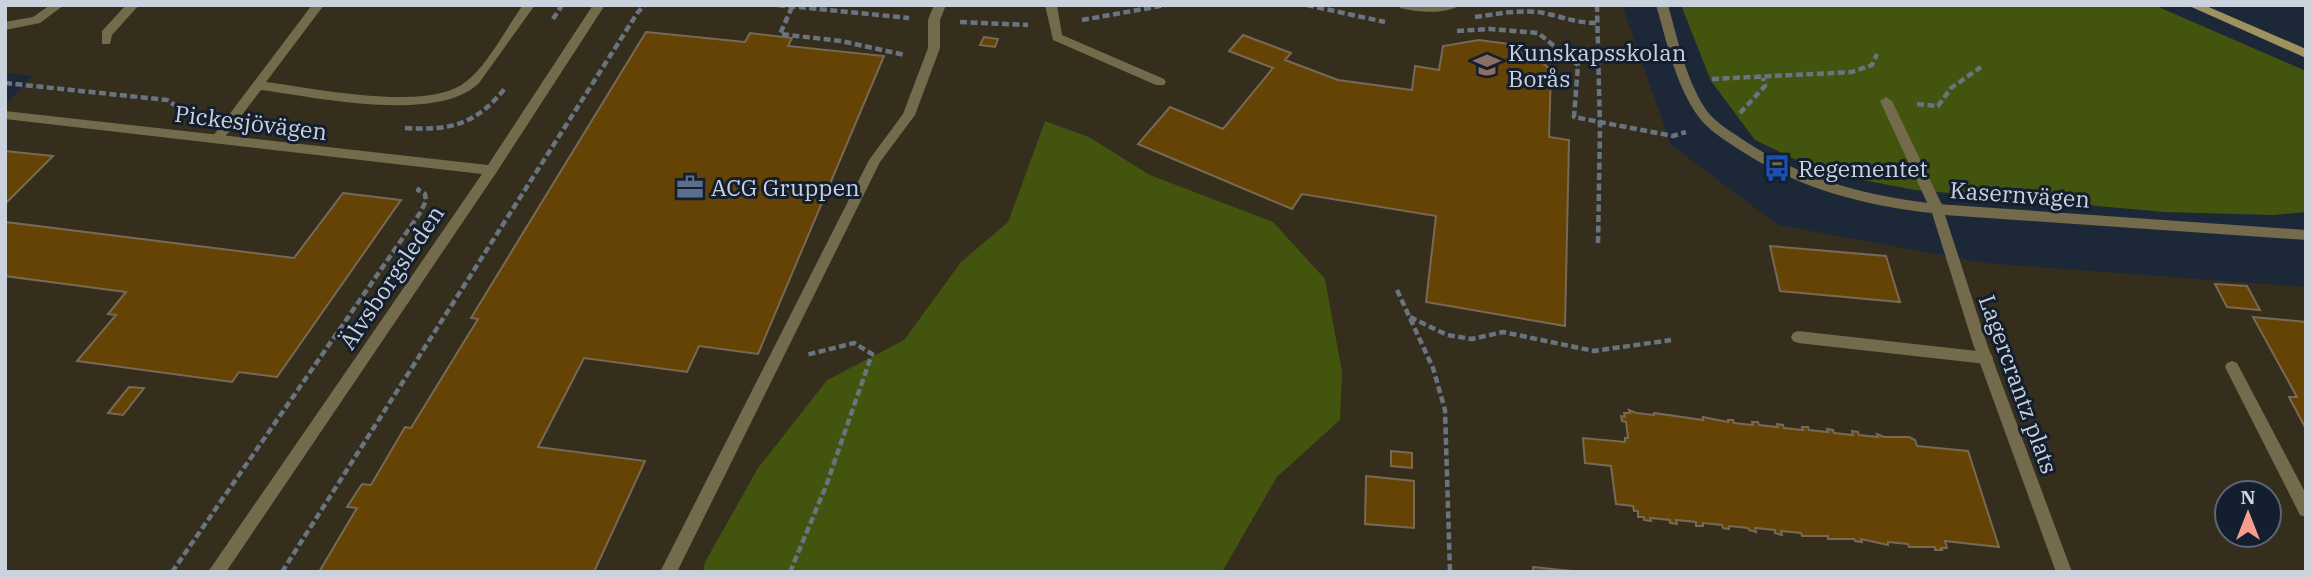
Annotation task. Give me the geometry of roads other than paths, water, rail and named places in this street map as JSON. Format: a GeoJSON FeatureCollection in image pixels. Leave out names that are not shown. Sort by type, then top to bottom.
{"type":"FeatureCollection","features":[{"type":"Feature","properties":{"kind":"street"},"geometry":{"type":"LineString","coordinates":[[5,26],[36,20],[58,5]]}},
{"type":"Feature","properties":{"kind":"street"},"geometry":{"type":"LineString","coordinates":[[106,41],[106,34],[133,5]]}},
{"type":"Feature","properties":{"kind":"street"},"geometry":{"type":"LineString","coordinates":[[216,139],[318,5]]}},
{"type":"Feature","properties":{"kind":"street"},"geometry":{"type":"LineString","coordinates":[[258,85],[398,101],[436,100],[455,96],[471,85],[529,5]]}},
{"type":"Feature","properties":{"kind":"street","name":"Älvsborgsleden"},"geometry":{"type":"LineString","coordinates":[[216,572],[491,170],[599,5]]}},
{"type":"Feature","properties":{"kind":"street"},"geometry":{"type":"LineString","coordinates":[[668,572],[876,160],[909,115],[934,48],[934,20],[940,5]]}},
{"type":"Feature","properties":{"kind":"street"},"geometry":{"type":"LineString","coordinates":[[1051,5],[1057,37],[1160,82]]}},
{"type":"Feature","properties":{"kind":"street"},"geometry":{"type":"LineString","coordinates":[[1404,5],[1419,8],[1454,5]]}},
{"type":"Feature","properties":{"kind":"street","name":"Kasernvägen"},"geometry":{"type":"LineString","coordinates":[[1662,5],[1698,108],[1712,124],[1777,168],[1805,181],[1882,204],[2306,235]]}},
{"type":"Feature","properties":{"kind":"street"},"geometry":{"type":"LineString","coordinates":[[2193,5],[2306,54]]}},
{"type":"Feature","properties":{"kind":"street","name":"Lagercrantz plats"},"geometry":{"type":"LineString","coordinates":[[1886,101],[1937,209],[1961,288],[2064,572]]}},
{"type":"Feature","properties":{"kind":"street","name":"Pickesjövägen"},"geometry":{"type":"LineString","coordinates":[[5,115],[491,170]]}},
{"type":"Feature","properties":{"kind":"street"},"geometry":{"type":"LineString","coordinates":[[1798,337],[1986,358]]}},
{"type":"Feature","properties":{"kind":"street"},"geometry":{"type":"LineString","coordinates":[[2232,367],[2306,510]]}},
{"type":"Feature","properties":{"kind":"place","name":"Kunskapsskolan Borås"},"geometry":{"type":"Point","coordinates":[1487,65]}},
{"type":"Feature","properties":{"kind":"place","name":"Regementet"},"geometry":{"type":"Point","coordinates":[1777,168]}},
{"type":"Feature","properties":{"kind":"place","name":"ACG Gruppen"},"geometry":{"type":"Point","coordinates":[690,187]}}]}
